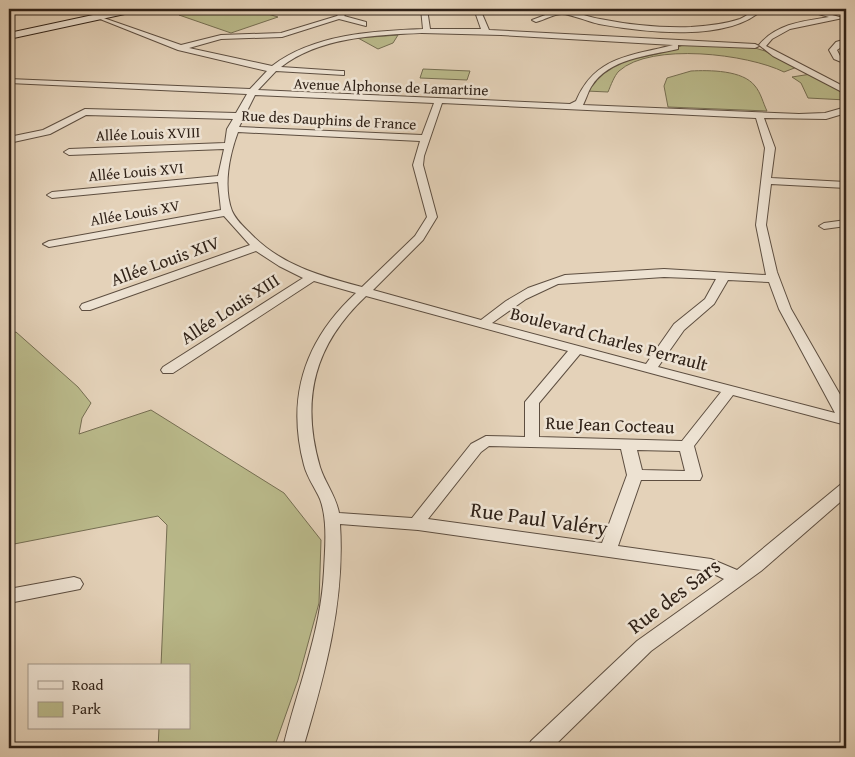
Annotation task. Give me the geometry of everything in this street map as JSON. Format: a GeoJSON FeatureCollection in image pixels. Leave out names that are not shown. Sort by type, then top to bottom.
{"type":"FeatureCollection","features":[{"type":"Feature","properties":{"kind":"street"},"geometry":{"type":"LineString","coordinates":[[9,36],[133,9]]}},
{"type":"Feature","properties":{"kind":"street"},"geometry":{"type":"LineString","coordinates":[[181,48],[230,36],[241,40],[266,40],[339,17],[347,9]]}},
{"type":"Feature","properties":{"kind":"street"},"geometry":{"type":"LineString","coordinates":[[424,9],[427,32]]}},
{"type":"Feature","properties":{"kind":"street"},"geometry":{"type":"LineString","coordinates":[[476,9],[486,32]]}},
{"type":"Feature","properties":{"kind":"street"},"geometry":{"type":"LineString","coordinates":[[657,9],[670,11],[683,9]]}},
{"type":"Feature","properties":{"kind":"street"},"geometry":{"type":"LineString","coordinates":[[536,20],[558,10],[599,21],[671,29],[712,28],[736,24],[753,16],[760,9]]}},
{"type":"Feature","properties":{"kind":"street"},"geometry":{"type":"LineString","coordinates":[[804,9],[843,19]]}},
{"type":"Feature","properties":{"kind":"street"},"geometry":{"type":"LineString","coordinates":[[9,32],[98,17],[181,48],[273,69],[341,73]]}},
{"type":"Feature","properties":{"kind":"street"},"geometry":{"type":"LineString","coordinates":[[339,17],[363,24]]}},
{"type":"Feature","properties":{"kind":"street"},"geometry":{"type":"LineString","coordinates":[[761,46],[766,40],[781,30],[843,19]]}},
{"type":"Feature","properties":{"kind":"street"},"geometry":{"type":"LineString","coordinates":[[671,29],[672,44]]}},
{"type":"Feature","properties":{"kind":"street"},"geometry":{"type":"LineString","coordinates":[[227,212],[222,179],[228,146],[236,116],[250,93],[273,69],[294,55],[331,42],[362,36],[427,32],[486,32],[672,44],[761,46],[779,58],[821,76],[846,92]]}},
{"type":"Feature","properties":{"kind":"street"},"geometry":{"type":"LineString","coordinates":[[846,42],[839,44],[833,50],[837,57],[846,62]]}},
{"type":"Feature","properties":{"kind":"street"},"geometry":{"type":"LineString","coordinates":[[569,108],[580,103],[588,84],[602,70],[626,58],[672,44]]}},
{"type":"Feature","properties":{"kind":"street","name":"Avenue Alphonse de Lamartine"},"geometry":{"type":"LineString","coordinates":[[9,83],[438,101],[773,118],[846,114]]}},
{"type":"Feature","properties":{"kind":"street"},"geometry":{"type":"LineString","coordinates":[[293,748],[326,633],[334,580],[329,502],[312,466],[304,421],[306,393],[311,369],[324,339],[342,313],[431,224],[432,217],[418,165],[438,101]]}},
{"type":"Feature","properties":{"kind":"street","name":"Avenue Alphonse de Lamartine"},"geometry":{"type":"LineString","coordinates":[[569,108],[812,117],[846,114]]}},
{"type":"Feature","properties":{"kind":"street"},"geometry":{"type":"LineString","coordinates":[[9,140],[42,134],[59,126],[75,114],[85,112],[236,116]]}},
{"type":"Feature","properties":{"kind":"street"},"geometry":{"type":"LineString","coordinates":[[760,119],[770,148],[761,225],[774,279],[784,309],[841,408],[845,420]]}},
{"type":"Feature","properties":{"kind":"street","name":"Rue des Dauphins de France"},"geometry":{"type":"LineString","coordinates":[[232,129],[425,138]]}},
{"type":"Feature","properties":{"kind":"street","name":"Allée Louis XVIII"},"geometry":{"type":"LineString","coordinates":[[69,152],[228,146]]}},
{"type":"Feature","properties":{"kind":"street","name":"Allée Louis XVI"},"geometry":{"type":"LineString","coordinates":[[52,195],[222,179]]}},
{"type":"Feature","properties":{"kind":"street"},"geometry":{"type":"LineString","coordinates":[[767,181],[846,185]]}},
{"type":"Feature","properties":{"kind":"street","name":"Boulevard Charles Perrault"},"geometry":{"type":"LineString","coordinates":[[227,212],[256,247],[290,269],[312,277],[363,293],[845,420]]}},
{"type":"Feature","properties":{"kind":"street","name":"Allée Louis XV"},"geometry":{"type":"LineString","coordinates":[[49,244],[227,212]]}},
{"type":"Feature","properties":{"kind":"street"},"geometry":{"type":"LineString","coordinates":[[824,226],[846,223]]}},
{"type":"Feature","properties":{"kind":"street","name":"Allée Louis XIV"},"geometry":{"type":"LineString","coordinates":[[86,307],[256,247]]}},
{"type":"Feature","properties":{"kind":"street"},"geometry":{"type":"LineString","coordinates":[[483,325],[505,307],[556,280],[664,273],[774,279]]}},
{"type":"Feature","properties":{"kind":"street"},"geometry":{"type":"LineString","coordinates":[[650,368],[679,327],[710,301],[724,276]]}},
{"type":"Feature","properties":{"kind":"street","name":"Allée Louis XIII"},"geometry":{"type":"LineString","coordinates":[[168,370],[312,277]]}},
{"type":"Feature","properties":{"kind":"street"},"geometry":{"type":"LineString","coordinates":[[532,442],[532,402],[577,349]]}},
{"type":"Feature","properties":{"kind":"street"},"geometry":{"type":"LineString","coordinates":[[635,475],[694,476],[686,446],[730,390]]}},
{"type":"Feature","properties":{"kind":"street","name":"Rue Jean Cocteau"},"geometry":{"type":"LineString","coordinates":[[418,524],[421,516],[476,448],[486,441],[686,446]]}},
{"type":"Feature","properties":{"kind":"street"},"geometry":{"type":"LineString","coordinates":[[607,552],[635,475],[628,445]]}},
{"type":"Feature","properties":{"kind":"street","name":"Rue des Sars"},"geometry":{"type":"LineString","coordinates":[[538,748],[644,646],[754,566],[846,489]]}},
{"type":"Feature","properties":{"kind":"street","name":"Rue Paul Valéry"},"geometry":{"type":"LineString","coordinates":[[331,519],[346,518],[418,524],[607,552],[711,565],[737,577]]}},
{"type":"Feature","properties":{"kind":"street"},"geometry":{"type":"LineString","coordinates":[[9,596],[74,584]]}},
{"type":"Feature","properties":{"kind":"green space"},"geometry":{"type":"Polygon","coordinates":[[[189,9],[251,9],[278,17],[231,33],[179,15],[194,11],[189,9]]]}},
{"type":"Feature","properties":{"kind":"green space"},"geometry":{"type":"Polygon","coordinates":[[[398,35],[393,43],[378,49],[358,38],[398,35]]]}},
{"type":"Feature","properties":{"kind":"green space"},"geometry":{"type":"Polygon","coordinates":[[[685,44],[755,48],[797,67],[784,72],[748,60],[724,56],[676,54],[653,56],[634,62],[619,71],[608,92],[586,91],[598,77],[610,68],[633,59],[671,50],[685,44]]]}},
{"type":"Feature","properties":{"kind":"green space"},"geometry":{"type":"Polygon","coordinates":[[[423,69],[470,71],[467,80],[420,78],[423,69]]]}},
{"type":"Feature","properties":{"kind":"green space"},"geometry":{"type":"Polygon","coordinates":[[[691,71],[725,72],[750,81],[757,89],[767,111],[668,107],[664,86],[667,78],[691,71]]]}},
{"type":"Feature","properties":{"kind":"green space"},"geometry":{"type":"Polygon","coordinates":[[[811,74],[844,93],[846,100],[808,98],[801,83],[792,77],[811,74]]]}},
{"type":"Feature","properties":{"kind":"green space"},"geometry":{"type":"Polygon","coordinates":[[[16,332],[78,387],[91,403],[82,418],[79,434],[151,410],[284,493],[321,540],[319,603],[298,680],[274,748],[158,748],[159,730],[190,730],[190,664],[161,664],[167,525],[158,516],[9,545],[9,334],[16,332]]]}}]}
